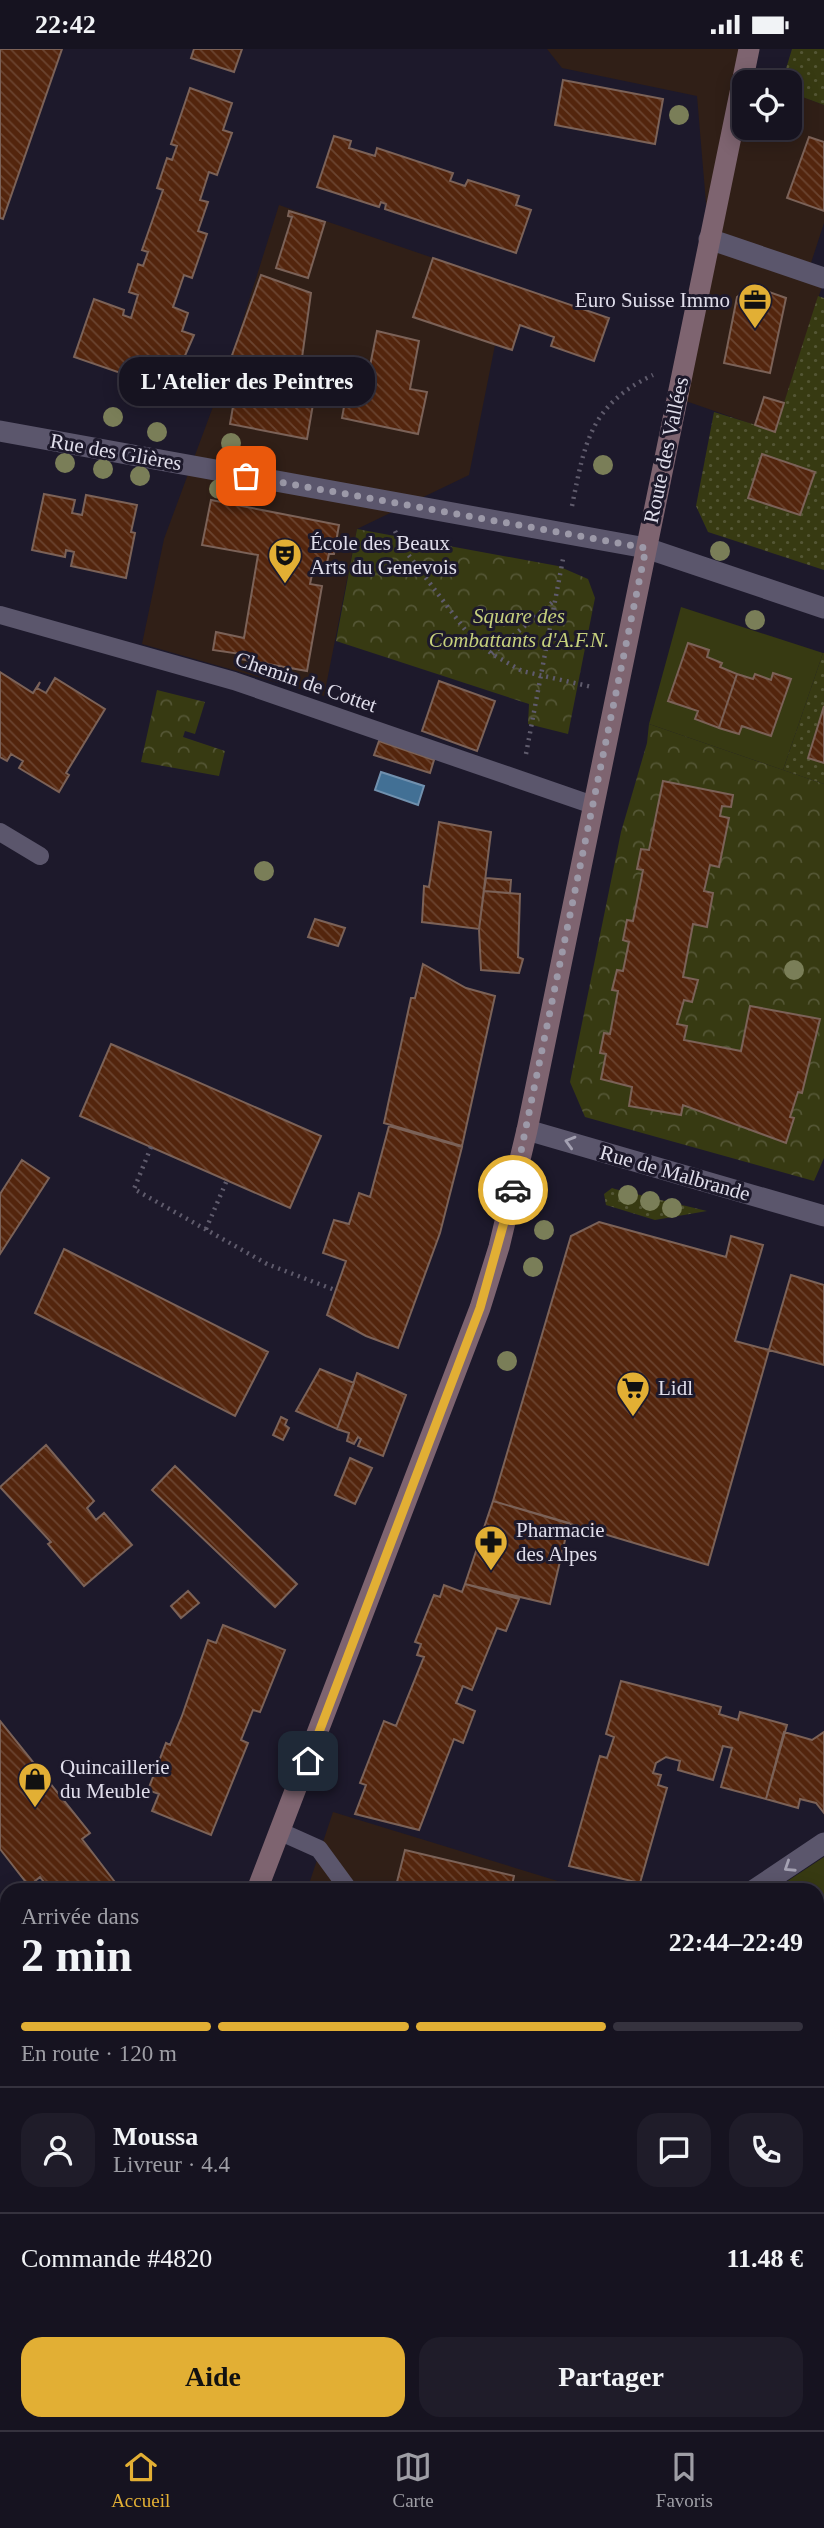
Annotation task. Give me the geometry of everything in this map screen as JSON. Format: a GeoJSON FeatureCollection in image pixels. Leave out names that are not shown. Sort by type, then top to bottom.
{"type":"FeatureCollection","features":[{"type":"Feature","properties":{"kind":"main road","name":"Route des Vallées"},"geometry":{"type":"LineString","coordinates":[[260,1883],[480,1308],[499,1247],[527,1130],[749,49]]}},
{"type":"Feature","properties":{"kind":"street"},"geometry":{"type":"LineString","coordinates":[[709,239],[824,278]]}},
{"type":"Feature","properties":{"kind":"street","name":"Rue des Glières"},"geometry":{"type":"LineString","coordinates":[[0,432],[646,548],[824,608]]}},
{"type":"Feature","properties":{"kind":"street","name":"Rue de Malbrande"},"geometry":{"type":"LineString","coordinates":[[527,1130],[824,1216]]}},
{"type":"Feature","properties":{"kind":"street"},"geometry":{"type":"LineString","coordinates":[[764,1883],[824,1843]]}},
{"type":"Feature","properties":{"kind":"lane","name":"Chemin de Cottet"},"geometry":{"type":"LineString","coordinates":[[0,615],[234,681],[593,805]]}},
{"type":"Feature","properties":{"kind":"lane"},"geometry":{"type":"LineString","coordinates":[[0,832],[40,856]]}},
{"type":"Feature","properties":{"kind":"lane"},"geometry":{"type":"LineString","coordinates":[[281,1832],[319,1849],[344,1883]]}},
{"type":"Feature","properties":{"kind":"path"},"geometry":{"type":"LineString","coordinates":[[384,501],[404,549],[469,635],[492,655],[541,677],[616,692]]}},
{"type":"Feature","properties":{"kind":"path"},"geometry":{"type":"LineString","coordinates":[[492,655],[555,600]]}},
{"type":"Feature","properties":{"kind":"path"},"geometry":{"type":"LineString","coordinates":[[151,1147],[135,1189],[267,1264],[335,1290]]}},
{"type":"Feature","properties":{"kind":"path"},"geometry":{"type":"LineString","coordinates":[[206,1229],[227,1180]]}},
{"type":"Feature","properties":{"kind":"shaded area"},"geometry":{"type":"Polygon","coordinates":[[[547,49],[749,49],[747,62],[757,70],[732,70],[732,140],[802,140],[802,97],[824,105],[824,223],[808,272],[824,280],[775,432],[677,398],[709,239],[697,96],[562,68],[547,49]]]}},
{"type":"Feature","properties":{"kind":"shaded area"},"geometry":{"type":"Polygon","coordinates":[[[279,205],[532,292],[512,350],[495,345],[469,475],[357,529],[324,696],[142,644],[164,539],[231,358],[279,205]]]}},
{"type":"Feature","properties":{"kind":"shaded area"},"geometry":{"type":"Polygon","coordinates":[[[333,1812],[564,1883],[309,1883],[333,1812]]]}},
{"type":"Feature","properties":{"kind":"green space"},"geometry":{"type":"Polygon","coordinates":[[[792,49],[824,49],[824,105],[802,97],[802,70],[786,70],[792,49]]]}},
{"type":"Feature","properties":{"kind":"green space"},"geometry":{"type":"Polygon","coordinates":[[[818,296],[824,298],[824,570],[708,532],[696,506],[714,412],[775,431],[818,296]]]}},
{"type":"Feature","properties":{"kind":"green space","name":"Square des Combattants d'A.F.N."},"geometry":{"type":"Polygon","coordinates":[[[357,529],[558,566],[588,579],[595,598],[568,734],[528,724],[529,704],[336,641],[357,529]]]}},
{"type":"Feature","properties":{"kind":"green space"},"geometry":{"type":"Polygon","coordinates":[[[681,607],[823,653],[783,770],[649,724],[681,607]]]}},
{"type":"Feature","properties":{"kind":"green space"},"geometry":{"type":"Polygon","coordinates":[[[824,653],[824,784],[783,770],[824,653]]]}},
{"type":"Feature","properties":{"kind":"green space"},"geometry":{"type":"Polygon","coordinates":[[[157,690],[205,702],[195,734],[185,731],[183,737],[225,751],[219,776],[141,762],[157,690]]]}},
{"type":"Feature","properties":{"kind":"green space"},"geometry":{"type":"Polygon","coordinates":[[[649,724],[824,784],[824,1158],[814,1181],[585,1117],[570,1082],[621,832],[647,743],[649,724]]]}},
{"type":"Feature","properties":{"kind":"green space"},"geometry":{"type":"Polygon","coordinates":[[[612,1188],[707,1211],[655,1220],[606,1205],[604,1194],[612,1188]]]}},
{"type":"Feature","properties":{"kind":"green space"},"geometry":{"type":"Polygon","coordinates":[[[824,1857],[824,1883],[785,1883],[824,1857]]]}},
{"type":"Feature","properties":{"kind":"water"},"geometry":{"type":"Polygon","coordinates":[[[381,772],[424,786],[418,805],[375,790],[381,772]]]}},
{"type":"Feature","properties":{"kind":"building"},"geometry":{"type":"Polygon","coordinates":[[[0,49],[62,49],[3,219],[0,218],[0,49]]]}},
{"type":"Feature","properties":{"kind":"building"},"geometry":{"type":"Polygon","coordinates":[[[194,49],[242,49],[234,72],[191,58],[194,49]]]}},
{"type":"Feature","properties":{"kind":"building"},"geometry":{"type":"Polygon","coordinates":[[[563,80],[663,99],[655,144],[555,125],[563,80]]]}},
{"type":"Feature","properties":{"kind":"building"},"geometry":{"type":"Polygon","coordinates":[[[190,88],[232,103],[223,130],[232,133],[217,175],[209,172],[200,200],[208,202],[198,231],[207,234],[192,278],[184,275],[173,307],[188,313],[182,331],[194,335],[170,390],[74,357],[94,299],[124,310],[123,315],[131,318],[138,295],[129,292],[138,264],[143,266],[148,252],[142,250],[163,190],[157,188],[167,158],[172,160],[177,146],[171,144],[190,88]]]}},
{"type":"Feature","properties":{"kind":"building"},"geometry":{"type":"Polygon","coordinates":[[[334,136],[351,141],[349,148],[375,156],[377,148],[453,173],[450,181],[465,186],[468,180],[519,196],[516,205],[531,210],[516,253],[385,209],[386,204],[381,202],[379,207],[317,187],[334,136]]]}},
{"type":"Feature","properties":{"kind":"building"},"geometry":{"type":"Polygon","coordinates":[[[809,137],[824,142],[824,211],[787,198],[809,137]]]}},
{"type":"Feature","properties":{"kind":"building"},"geometry":{"type":"Polygon","coordinates":[[[289,211],[325,222],[308,278],[276,268],[292,217],[288,216],[289,211]]]}},
{"type":"Feature","properties":{"kind":"building"},"geometry":{"type":"Polygon","coordinates":[[[433,258],[609,318],[594,361],[551,346],[554,337],[520,325],[512,350],[413,317],[433,258]]]}},
{"type":"Feature","properties":{"kind":"building"},"geometry":{"type":"Polygon","coordinates":[[[261,275],[311,293],[300,372],[318,375],[307,439],[230,424],[241,361],[231,358],[261,275]]]}},
{"type":"Feature","properties":{"kind":"building","name":"Euro Suisse Immo"},"geometry":{"type":"Polygon","coordinates":[[[752,286],[786,298],[770,373],[724,363],[737,297],[752,286]]]}},
{"type":"Feature","properties":{"kind":"building"},"geometry":{"type":"Polygon","coordinates":[[[377,331],[419,341],[410,389],[427,392],[418,434],[342,418],[349,379],[367,381],[377,331]]]}},
{"type":"Feature","properties":{"kind":"building"},"geometry":{"type":"Polygon","coordinates":[[[764,397],[784,403],[775,432],[755,425],[764,397]]]}},
{"type":"Feature","properties":{"kind":"building"},"geometry":{"type":"Polygon","coordinates":[[[762,454],[815,472],[800,515],[748,498],[762,454]]]}},
{"type":"Feature","properties":{"kind":"building"},"geometry":{"type":"Polygon","coordinates":[[[44,494],[75,500],[72,513],[82,515],[86,495],[137,505],[131,532],[135,533],[126,578],[71,566],[74,552],[66,550],[65,557],[32,550],[44,494]]]}},
{"type":"Feature","properties":{"kind":"building","name":"École des Beaux Arts du Genevois"},"geometry":{"type":"Polygon","coordinates":[[[211,500],[339,525],[334,554],[329,554],[326,567],[314,565],[310,584],[322,586],[307,671],[240,659],[241,654],[213,650],[216,632],[244,638],[258,555],[202,545],[211,500]]]}},
{"type":"Feature","properties":{"kind":"building"},"geometry":{"type":"Polygon","coordinates":[[[688,643],[709,650],[707,657],[722,663],[720,667],[737,674],[719,728],[695,719],[698,711],[668,701],[688,643]]]}},
{"type":"Feature","properties":{"kind":"building"},"geometry":{"type":"Polygon","coordinates":[[[0,672],[33,693],[40,682],[37,688],[46,693],[55,678],[105,709],[66,773],[69,775],[59,792],[19,768],[23,761],[11,754],[7,761],[0,757],[0,672]]]}},
{"type":"Feature","properties":{"kind":"building"},"geometry":{"type":"Polygon","coordinates":[[[773,673],[791,679],[771,736],[742,726],[739,734],[719,728],[737,674],[753,679],[755,674],[771,680],[773,673]]]}},
{"type":"Feature","properties":{"kind":"building"},"geometry":{"type":"Polygon","coordinates":[[[439,681],[495,701],[477,751],[422,731],[439,681]]]}},
{"type":"Feature","properties":{"kind":"building"},"geometry":{"type":"Polygon","coordinates":[[[824,706],[824,763],[808,758],[824,706]]]}},
{"type":"Feature","properties":{"kind":"building"},"geometry":{"type":"Polygon","coordinates":[[[379,741],[434,760],[430,773],[374,755],[379,741]]]}},
{"type":"Feature","properties":{"kind":"building"},"geometry":{"type":"Polygon","coordinates":[[[663,781],[733,795],[731,807],[722,806],[720,816],[729,818],[719,867],[710,865],[704,891],[713,893],[707,927],[693,924],[683,977],[698,980],[692,1002],[684,1000],[677,1024],[687,1026],[684,1040],[741,1051],[750,1006],[820,1019],[802,1093],[798,1092],[790,1117],[794,1118],[786,1143],[683,1105],[681,1115],[629,1106],[632,1087],[601,1079],[606,1054],[600,1053],[604,1033],[610,1034],[618,991],[612,990],[617,970],[623,971],[629,942],[623,940],[627,920],[633,921],[643,870],[637,869],[641,849],[649,850],[663,781]]]}},
{"type":"Feature","properties":{"kind":"building"},"geometry":{"type":"Polygon","coordinates":[[[439,822],[491,832],[479,929],[422,922],[424,886],[429,887],[439,822]]]}},
{"type":"Feature","properties":{"kind":"building"},"geometry":{"type":"Polygon","coordinates":[[[486,878],[511,880],[510,893],[484,891],[486,878]]]}},
{"type":"Feature","properties":{"kind":"building"},"geometry":{"type":"Polygon","coordinates":[[[484,891],[520,894],[518,957],[523,959],[519,973],[481,970],[479,929],[484,891]]]}},
{"type":"Feature","properties":{"kind":"building"},"geometry":{"type":"Polygon","coordinates":[[[315,919],[345,928],[338,946],[308,937],[315,919]]]}},
{"type":"Feature","properties":{"kind":"building"},"geometry":{"type":"Polygon","coordinates":[[[423,964],[466,988],[495,996],[462,1146],[384,1123],[411,998],[415,998],[423,964]]]}},
{"type":"Feature","properties":{"kind":"building"},"geometry":{"type":"Polygon","coordinates":[[[111,1044],[321,1136],[290,1208],[80,1116],[111,1044]]]}},
{"type":"Feature","properties":{"kind":"building"},"geometry":{"type":"Polygon","coordinates":[[[389,1126],[462,1147],[440,1233],[398,1348],[366,1336],[327,1315],[346,1261],[323,1253],[334,1220],[349,1224],[359,1193],[370,1197],[389,1126]]]}},
{"type":"Feature","properties":{"kind":"building"},"geometry":{"type":"Polygon","coordinates":[[[22,1160],[49,1178],[0,1254],[0,1194],[22,1160]]]}},
{"type":"Feature","properties":{"kind":"building","name":"Lidl"},"geometry":{"type":"Polygon","coordinates":[[[599,1222],[726,1257],[731,1236],[763,1245],[735,1341],[769,1350],[708,1565],[493,1501],[571,1236],[599,1222]]]}},
{"type":"Feature","properties":{"kind":"building"},"geometry":{"type":"Polygon","coordinates":[[[64,1249],[268,1352],[235,1416],[35,1313],[64,1249]]]}},
{"type":"Feature","properties":{"kind":"building"},"geometry":{"type":"Polygon","coordinates":[[[791,1275],[824,1285],[824,1365],[769,1350],[791,1275]]]}},
{"type":"Feature","properties":{"kind":"building"},"geometry":{"type":"Polygon","coordinates":[[[320,1369],[354,1383],[337,1429],[296,1411],[320,1369]]]}},
{"type":"Feature","properties":{"kind":"building"},"geometry":{"type":"Polygon","coordinates":[[[357,1373],[406,1395],[383,1456],[358,1446],[361,1439],[358,1437],[354,1444],[347,1441],[349,1433],[337,1429],[357,1373]]]}},
{"type":"Feature","properties":{"kind":"building"},"geometry":{"type":"Polygon","coordinates":[[[281,1417],[287,1420],[285,1425],[289,1428],[283,1440],[273,1435],[281,1417]]]}},
{"type":"Feature","properties":{"kind":"building"},"geometry":{"type":"Polygon","coordinates":[[[46,1445],[94,1501],[87,1508],[96,1520],[104,1513],[132,1545],[84,1586],[48,1544],[51,1542],[0,1487],[46,1445]]]}},
{"type":"Feature","properties":{"kind":"building"},"geometry":{"type":"Polygon","coordinates":[[[350,1458],[372,1468],[355,1504],[335,1495],[350,1458]]]}},
{"type":"Feature","properties":{"kind":"building"},"geometry":{"type":"Polygon","coordinates":[[[175,1466],[297,1584],[275,1607],[152,1490],[175,1466]]]}},
{"type":"Feature","properties":{"kind":"building"},"geometry":{"type":"Polygon","coordinates":[[[493,1501],[569,1523],[550,1604],[465,1584],[493,1501]]]}},
{"type":"Feature","properties":{"kind":"building"},"geometry":{"type":"Polygon","coordinates":[[[465,1584],[519,1599],[506,1631],[497,1628],[472,1690],[463,1686],[456,1703],[475,1711],[463,1743],[454,1739],[419,1830],[355,1814],[366,1785],[360,1783],[384,1721],[396,1726],[424,1657],[417,1655],[421,1644],[415,1642],[434,1595],[440,1597],[444,1585],[462,1592],[465,1584]]]}},
{"type":"Feature","properties":{"kind":"building"},"geometry":{"type":"Polygon","coordinates":[[[188,1591],[199,1603],[181,1618],[171,1606],[188,1591]]]}},
{"type":"Feature","properties":{"kind":"building"},"geometry":{"type":"Polygon","coordinates":[[[223,1625],[285,1650],[260,1712],[253,1710],[241,1740],[248,1743],[211,1835],[152,1811],[159,1794],[148,1790],[166,1743],[170,1745],[182,1716],[208,1640],[216,1643],[223,1625]]]}},
{"type":"Feature","properties":{"kind":"building"},"geometry":{"type":"Polygon","coordinates":[[[621,1681],[721,1707],[719,1714],[738,1720],[740,1712],[787,1725],[766,1799],[721,1787],[732,1748],[723,1746],[713,1780],[678,1770],[680,1761],[666,1757],[656,1763],[653,1773],[661,1775],[658,1785],[667,1788],[640,1883],[569,1866],[600,1756],[607,1758],[614,1737],[606,1734],[621,1681]]]}},
{"type":"Feature","properties":{"kind":"building","name":"Quincaillerie du Meuble"},"geometry":{"type":"Polygon","coordinates":[[[0,1721],[90,1833],[82,1839],[116,1883],[45,1883],[40,1877],[33,1883],[27,1883],[0,1849],[0,1721]]]}},
{"type":"Feature","properties":{"kind":"building"},"geometry":{"type":"Polygon","coordinates":[[[784,1732],[812,1740],[824,1732],[824,1813],[816,1803],[800,1799],[798,1808],[766,1799],[784,1732]]]}},
{"type":"Feature","properties":{"kind":"building"},"geometry":{"type":"Polygon","coordinates":[[[405,1850],[514,1876],[512,1883],[397,1883],[405,1850]]]}},
{"type":"Feature","properties":{"kind":"way so far"},"geometry":{"type":"LineString","coordinates":[[246,476],[646,548],[513,1190]]}},
{"type":"Feature","properties":{"kind":"place","name":"Euro Suisse Immo"},"geometry":{"type":"Point","coordinates":[755,330]}},
{"type":"Feature","properties":{"kind":"place","name":"L'Atelier des Peintres"},"geometry":{"type":"Point","coordinates":[246,476]}},
{"type":"Feature","properties":{"kind":"place","name":"École des Beaux Arts du Genevois"},"geometry":{"type":"Point","coordinates":[285,585]}},
{"type":"Feature","properties":{"kind":"place","name":"Lidl"},"geometry":{"type":"Point","coordinates":[633,1418]}},
{"type":"Feature","properties":{"kind":"place","name":"Pharmacie des Alpes"},"geometry":{"type":"Point","coordinates":[491,1572]}},
{"type":"Feature","properties":{"kind":"place","name":"Quincaillerie du Meuble"},"geometry":{"type":"Point","coordinates":[35,1809]}},
{"type":"Feature","properties":{"kind":"route"},"geometry":{"type":"LineString","coordinates":[[308,1761],[447,1402],[499,1247],[513,1190]]}}]}
